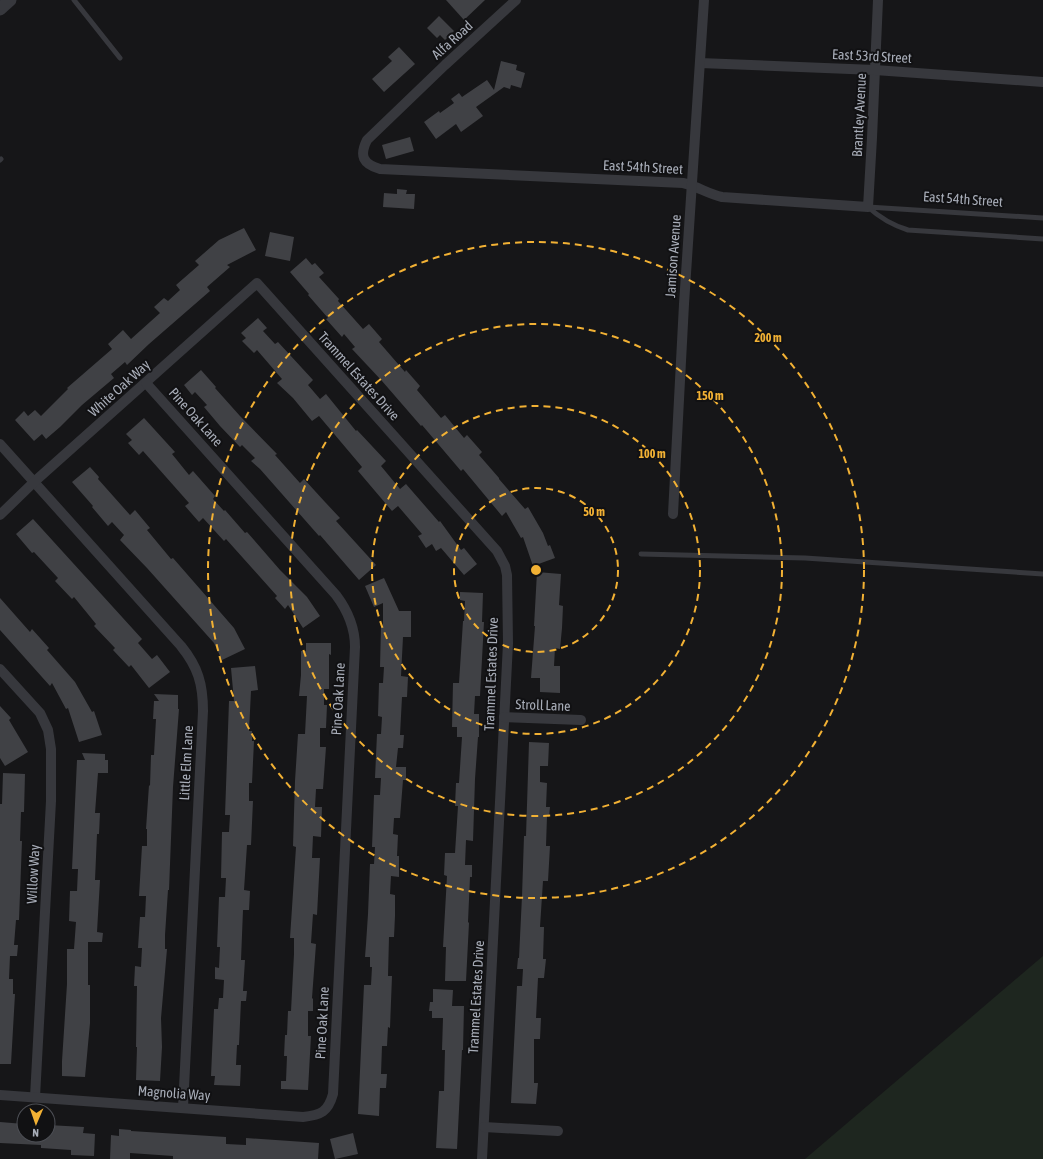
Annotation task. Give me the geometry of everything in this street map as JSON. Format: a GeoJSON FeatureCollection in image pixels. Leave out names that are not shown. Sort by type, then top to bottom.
{"type":"FeatureCollection","features":[{"type":"Feature","properties":{"kind":"street"},"geometry":{"type":"LineString","coordinates":[[0,9],[10,0]]}},
{"type":"Feature","properties":{"kind":"street","name":"Alfa Road"},"geometry":{"type":"LineString","coordinates":[[406,102],[516,0]]}},
{"type":"Feature","properties":{"kind":"street","name":"Jamison Avenue"},"geometry":{"type":"LineString","coordinates":[[673,514],[704,0]]}},
{"type":"Feature","properties":{"kind":"street","name":"Brantley Avenue"},"geometry":{"type":"LineString","coordinates":[[868,207],[878,0]]}},
{"type":"Feature","properties":{"kind":"street","name":"East 53rd Street"},"geometry":{"type":"LineString","coordinates":[[700,62],[875,70],[1043,82]]}},
{"type":"Feature","properties":{"kind":"street","name":"East 54th Street"},"geometry":{"type":"LineString","coordinates":[[406,102],[367,140],[364,147],[363,156],[366,162],[372,167],[380,169],[638,181],[692,185],[702,191],[722,197],[868,207]]}},
{"type":"Feature","properties":{"kind":"street","name":"White Oak Way"},"geometry":{"type":"LineString","coordinates":[[0,515],[34,482],[257,283]]}},
{"type":"Feature","properties":{"kind":"street","name":"Trammel Estates Drive"},"geometry":{"type":"LineString","coordinates":[[257,283],[497,551],[505,566],[508,585],[508,643],[482,1159]]}},
{"type":"Feature","properties":{"kind":"street","name":"Pine Oak Lane"},"geometry":{"type":"LineString","coordinates":[[146,383],[336,595],[345,607],[353,627],[355,647],[333,1094]]}},
{"type":"Feature","properties":{"kind":"street","name":"Little Elm Lane"},"geometry":{"type":"LineString","coordinates":[[0,444],[181,646],[195,666],[202,687],[202,719],[183,1107]]}},
{"type":"Feature","properties":{"kind":"street","name":"Willow Way"},"geometry":{"type":"LineString","coordinates":[[0,669],[40,713],[48,730],[52,750],[51,801],[35,1097]]}},
{"type":"Feature","properties":{"kind":"street","name":"Stroll Lane"},"geometry":{"type":"LineString","coordinates":[[504,717],[580,720]]}},
{"type":"Feature","properties":{"kind":"street","name":"Magnolia Way"},"geometry":{"type":"LineString","coordinates":[[0,1095],[314,1116],[325,1111],[331,1102],[333,1094]]}},
{"type":"Feature","properties":{"kind":"street"},"geometry":{"type":"LineString","coordinates":[[484,1127],[558,1131]]}},
{"type":"Feature","properties":{"kind":"lane"},"geometry":{"type":"LineString","coordinates":[[74,0],[120,58]]}},
{"type":"Feature","properties":{"kind":"lane"},"geometry":{"type":"LineString","coordinates":[[868,207],[878,216],[891,224],[908,230],[1043,240]]}},
{"type":"Feature","properties":{"kind":"lane","name":"East 54th Street"},"geometry":{"type":"LineString","coordinates":[[868,207],[1043,218]]}},
{"type":"Feature","properties":{"kind":"lane"},"geometry":{"type":"LineString","coordinates":[[641,554],[805,558],[1043,574]]}},
{"type":"Feature","properties":{"kind":"shaded area"},"geometry":{"type":"Polygon","coordinates":[[[1043,956],[1043,1159],[805,1159],[1043,956]]]}},
{"type":"Feature","properties":{"kind":"building"},"geometry":{"type":"Polygon","coordinates":[[[446,0],[485,0],[464,20],[446,0]]]}},
{"type":"Feature","properties":{"kind":"building"},"geometry":{"type":"Polygon","coordinates":[[[439,16],[454,31],[445,40],[440,35],[437,38],[427,28],[439,16]]]}},
{"type":"Feature","properties":{"kind":"building"},"geometry":{"type":"Polygon","coordinates":[[[399,47],[415,64],[384,92],[372,79],[392,61],[388,57],[399,47]]]}},
{"type":"Feature","properties":{"kind":"building"},"geometry":{"type":"Polygon","coordinates":[[[501,61],[517,65],[516,70],[525,73],[521,88],[511,85],[510,89],[504,87],[476,107],[483,116],[461,132],[456,124],[436,139],[424,122],[439,111],[440,113],[454,103],[451,99],[459,93],[462,97],[487,80],[494,90],[501,61]]]}},
{"type":"Feature","properties":{"kind":"building"},"geometry":{"type":"Polygon","coordinates":[[[410,137],[414,151],[386,159],[382,145],[410,137]]]}},
{"type":"Feature","properties":{"kind":"building"},"geometry":{"type":"Polygon","coordinates":[[[397,189],[407,190],[406,194],[415,194],[414,209],[383,207],[384,193],[397,194],[397,189]]]}},
{"type":"Feature","properties":{"kind":"building"},"geometry":{"type":"Polygon","coordinates":[[[244,228],[256,250],[227,265],[230,267],[207,287],[210,291],[127,365],[125,362],[111,374],[114,378],[82,405],[46,439],[42,434],[34,441],[15,420],[24,411],[28,416],[35,410],[41,416],[68,389],[67,388],[112,349],[108,344],[123,330],[131,339],[160,313],[154,307],[164,298],[168,301],[180,290],[176,285],[199,265],[195,261],[219,240],[244,228]]]}},
{"type":"Feature","properties":{"kind":"building"},"geometry":{"type":"Polygon","coordinates":[[[270,232],[294,237],[290,261],[265,256],[270,232]]]}},
{"type":"Feature","properties":{"kind":"building"},"geometry":{"type":"Polygon","coordinates":[[[306,258],[312,265],[315,263],[324,273],[319,277],[363,329],[369,324],[382,339],[379,342],[405,372],[406,370],[420,386],[417,390],[441,418],[445,415],[464,438],[467,435],[482,452],[479,455],[499,479],[525,509],[528,507],[543,533],[548,546],[550,545],[555,558],[533,566],[523,537],[521,538],[506,512],[502,516],[463,469],[461,471],[422,425],[421,426],[352,349],[355,347],[344,334],[342,337],[326,319],[328,318],[290,272],[306,258]]]}},
{"type":"Feature","properties":{"kind":"building"},"geometry":{"type":"Polygon","coordinates":[[[258,318],[267,328],[263,331],[275,344],[278,342],[313,380],[308,385],[320,399],[326,394],[356,431],[357,430],[386,461],[381,466],[400,489],[406,484],[439,522],[440,521],[461,550],[464,548],[477,564],[464,575],[441,548],[436,551],[432,544],[426,548],[418,536],[422,534],[398,506],[392,511],[358,471],[362,467],[319,416],[312,421],[293,398],[277,383],[282,379],[257,350],[254,353],[242,341],[246,338],[241,333],[258,318]]]}},
{"type":"Feature","properties":{"kind":"building"},"geometry":{"type":"Polygon","coordinates":[[[201,370],[240,416],[277,454],[275,455],[300,483],[304,479],[340,518],[336,521],[376,565],[359,580],[320,535],[319,536],[260,469],[251,461],[255,458],[242,445],[240,447],[204,407],[207,405],[195,392],[192,395],[184,385],[201,370]]]}},
{"type":"Feature","properties":{"kind":"building"},"geometry":{"type":"Polygon","coordinates":[[[144,418],[175,452],[172,454],[189,475],[193,471],[215,496],[213,499],[245,533],[247,532],[280,570],[307,597],[320,616],[303,628],[288,605],[285,609],[275,598],[277,596],[226,539],[224,541],[203,518],[199,522],[185,506],[189,503],[143,451],[139,455],[128,443],[132,440],[126,434],[144,418]]]}},
{"type":"Feature","properties":{"kind":"building"},"geometry":{"type":"Polygon","coordinates":[[[90,467],[99,477],[98,479],[130,515],[135,510],[150,528],[147,530],[171,559],[173,558],[234,628],[245,649],[222,660],[214,643],[120,540],[124,535],[112,522],[108,526],[72,482],[90,467]]]}},
{"type":"Feature","properties":{"kind":"building"},"geometry":{"type":"Polygon","coordinates":[[[33,519],[142,639],[138,643],[152,659],[157,655],[170,672],[149,688],[131,665],[129,667],[113,650],[115,648],[94,626],[96,624],[74,597],[72,599],[55,581],[58,578],[34,552],[32,553],[16,534],[33,519]]]}},
{"type":"Feature","properties":{"kind":"building"},"geometry":{"type":"Polygon","coordinates":[[[537,572],[561,574],[559,605],[563,606],[562,628],[560,649],[555,648],[554,666],[560,666],[560,693],[540,692],[540,678],[531,678],[537,572]]]}},
{"type":"Feature","properties":{"kind":"building"},"geometry":{"type":"Polygon","coordinates":[[[384,578],[399,611],[411,611],[411,637],[403,637],[401,676],[408,677],[407,697],[402,697],[400,735],[404,735],[403,748],[398,748],[396,767],[406,767],[406,780],[403,780],[400,818],[394,818],[393,834],[398,835],[397,856],[399,856],[399,877],[391,876],[390,894],[395,895],[395,916],[394,937],[389,937],[388,976],[392,976],[390,1028],[388,1027],[387,1046],[382,1046],[381,1074],[387,1074],[386,1088],[380,1088],[379,1116],[358,1114],[364,985],[371,985],[372,967],[370,967],[370,957],[365,957],[370,864],[374,864],[375,847],[372,847],[374,795],[380,795],[381,778],[375,778],[377,734],[381,734],[382,717],[378,716],[379,683],[383,683],[384,667],[380,667],[383,603],[374,607],[365,586],[384,578]]]}},
{"type":"Feature","properties":{"kind":"building"},"geometry":{"type":"Polygon","coordinates":[[[460,592],[483,593],[482,622],[484,622],[480,696],[475,696],[474,714],[479,714],[479,737],[475,779],[473,841],[466,840],[465,865],[472,865],[472,877],[470,877],[466,981],[445,981],[446,947],[443,947],[447,876],[444,875],[445,853],[455,853],[458,806],[455,806],[456,783],[459,783],[462,737],[457,737],[457,727],[452,727],[453,683],[459,683],[464,621],[465,601],[460,600],[460,592]]]}},
{"type":"Feature","properties":{"kind":"building"},"geometry":{"type":"Polygon","coordinates":[[[0,598],[30,632],[32,629],[49,648],[47,650],[75,682],[92,712],[94,711],[102,735],[79,742],[68,708],[66,709],[52,683],[50,686],[0,630],[0,598]]]}},
{"type":"Feature","properties":{"kind":"building"},"geometry":{"type":"Polygon","coordinates":[[[306,643],[331,643],[331,655],[329,654],[329,689],[324,689],[324,705],[327,705],[326,728],[320,728],[320,747],[326,747],[323,789],[316,789],[315,807],[322,807],[321,837],[313,836],[312,858],[320,858],[317,915],[313,914],[311,943],[316,944],[312,998],[313,1011],[308,1011],[308,1036],[311,1036],[308,1090],[281,1089],[281,1081],[286,1081],[287,1056],[284,1056],[285,1035],[287,1035],[288,1011],[291,1011],[294,938],[290,938],[296,847],[293,846],[295,781],[298,734],[305,734],[307,696],[299,696],[301,651],[306,651],[306,643]]]}},
{"type":"Feature","properties":{"kind":"building"},"geometry":{"type":"Polygon","coordinates":[[[255,666],[258,690],[251,691],[249,731],[252,731],[252,741],[254,741],[252,783],[249,783],[249,801],[253,801],[251,845],[247,845],[244,890],[250,891],[249,910],[243,910],[241,960],[245,960],[243,991],[247,991],[246,1001],[241,1001],[239,1045],[237,1045],[236,1065],[241,1065],[240,1086],[214,1085],[215,1076],[211,1076],[214,1009],[218,1009],[219,998],[223,998],[224,980],[215,979],[215,967],[219,968],[220,947],[217,947],[219,897],[225,897],[226,878],[221,878],[222,832],[229,832],[230,815],[225,815],[229,701],[234,701],[231,668],[255,666]]]}},
{"type":"Feature","properties":{"kind":"building"},"geometry":{"type":"Polygon","coordinates":[[[154,694],[178,695],[179,709],[173,787],[169,890],[165,935],[165,949],[167,949],[161,1018],[162,1047],[160,1081],[136,1080],[137,986],[134,986],[135,966],[141,967],[142,948],[138,948],[140,917],[145,917],[146,896],[139,896],[142,846],[147,846],[146,829],[151,755],[154,755],[156,719],[153,719],[154,701],[159,701],[154,694]]]}},
{"type":"Feature","properties":{"kind":"building"},"geometry":{"type":"Polygon","coordinates":[[[0,706],[11,718],[9,720],[28,752],[5,766],[0,758],[0,706]]]}},
{"type":"Feature","properties":{"kind":"building"},"geometry":{"type":"Polygon","coordinates":[[[529,742],[549,743],[548,766],[540,766],[540,782],[547,783],[546,807],[550,807],[549,817],[547,816],[546,846],[550,846],[548,881],[543,881],[540,927],[544,927],[543,959],[546,959],[544,978],[538,978],[536,1018],[541,1018],[540,1039],[534,1039],[534,1083],[538,1083],[536,1104],[511,1103],[517,986],[522,986],[523,969],[517,969],[519,958],[524,836],[526,836],[529,742]]]}},
{"type":"Feature","properties":{"kind":"building"},"geometry":{"type":"Polygon","coordinates":[[[82,753],[105,754],[105,760],[108,760],[108,773],[98,773],[95,813],[100,813],[99,834],[97,834],[95,880],[100,880],[97,932],[103,933],[102,942],[88,942],[90,1023],[85,1077],[62,1076],[67,984],[67,949],[74,949],[76,922],[69,921],[70,891],[77,891],[78,869],[72,869],[77,760],[85,760],[82,753]]]}},
{"type":"Feature","properties":{"kind":"building"},"geometry":{"type":"Polygon","coordinates":[[[3,773],[25,774],[24,812],[21,812],[20,841],[22,841],[19,920],[16,920],[14,945],[18,945],[17,956],[10,956],[9,979],[13,979],[13,994],[15,994],[11,1064],[0,1064],[0,804],[2,804],[3,773]]]}},
{"type":"Feature","properties":{"kind":"building"},"geometry":{"type":"Polygon","coordinates":[[[433,989],[453,990],[452,1006],[464,1006],[457,1149],[436,1148],[439,1091],[444,1091],[445,1050],[442,1050],[443,1018],[432,1018],[432,1011],[429,1011],[430,1002],[433,1002],[433,989]]]}},
{"type":"Feature","properties":{"kind":"building"},"geometry":{"type":"Polygon","coordinates":[[[0,1122],[16,1123],[16,1143],[56,1143],[56,1125],[84,1127],[83,1133],[95,1134],[94,1156],[71,1155],[71,1150],[41,1148],[41,1145],[0,1143],[0,1122]]]}},
{"type":"Feature","properties":{"kind":"building"},"geometry":{"type":"Polygon","coordinates":[[[119,1129],[226,1137],[226,1144],[246,1145],[246,1138],[319,1143],[318,1159],[173,1159],[173,1156],[130,1153],[130,1159],[110,1159],[111,1135],[119,1136],[119,1129]]]}},
{"type":"Feature","properties":{"kind":"building"},"geometry":{"type":"Polygon","coordinates":[[[353,1133],[358,1154],[335,1159],[330,1139],[353,1133]]]}}]}
